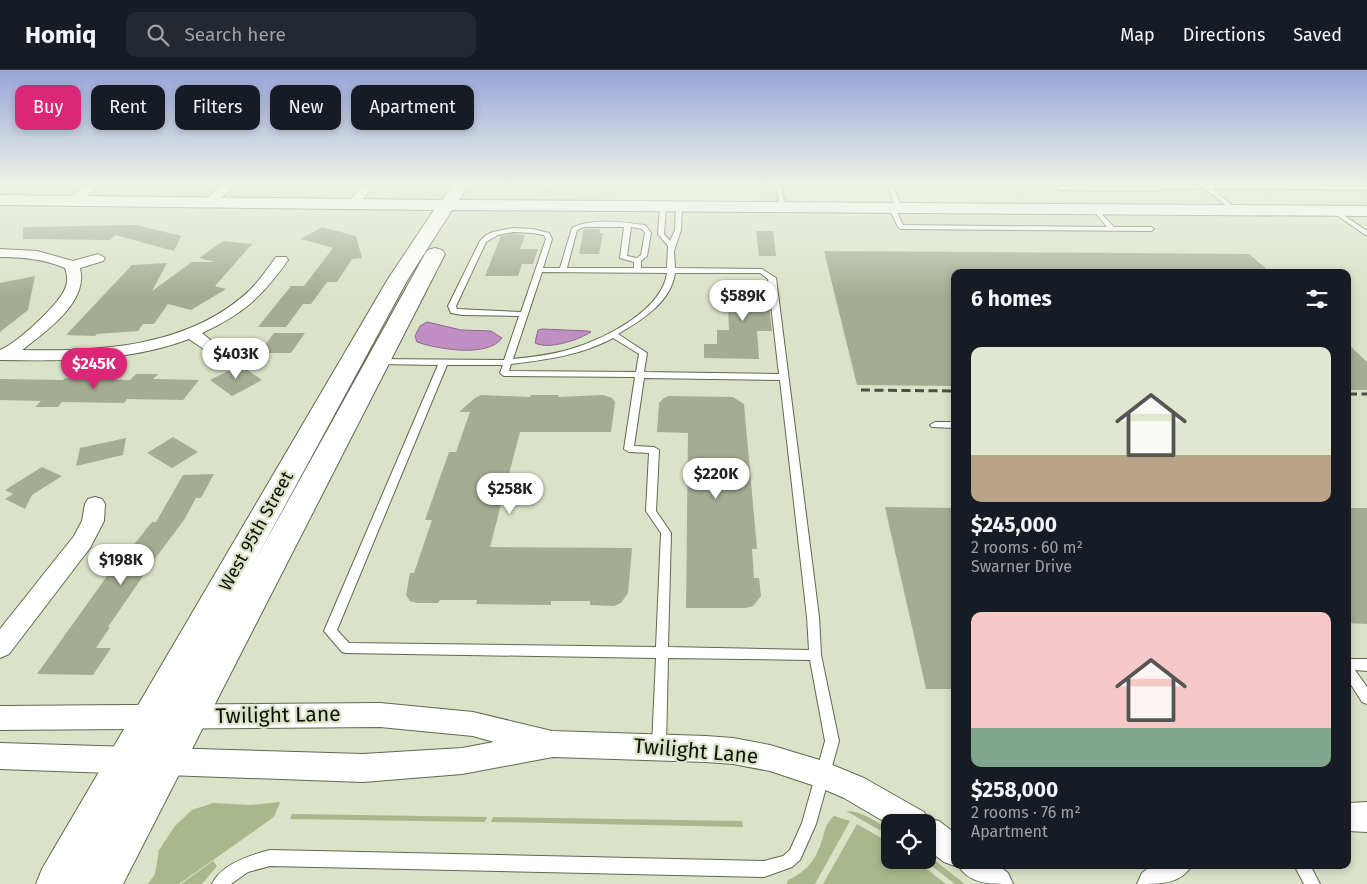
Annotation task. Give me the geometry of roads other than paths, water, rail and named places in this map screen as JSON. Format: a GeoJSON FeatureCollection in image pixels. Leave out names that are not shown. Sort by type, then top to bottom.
{"type":"FeatureCollection","features":[{"type":"Feature","properties":{"kind":"main road","name":"West 95th Street"},"geometry":{"type":"LineString","coordinates":[[57,884],[398,279],[441,221]]}},
{"type":"Feature","properties":{"kind":"main road","name":"West 95th Street"},"geometry":{"type":"LineString","coordinates":[[100,884],[440,244],[449,221]]}},
{"type":"Feature","properties":{"kind":"street"},"geometry":{"type":"LineString","coordinates":[[0,253],[39,255],[62,261],[72,266],[75,284],[68,299],[3,355]]}},
{"type":"Feature","properties":{"kind":"street"},"geometry":{"type":"LineString","coordinates":[[72,266],[98,258]]}},
{"type":"Feature","properties":{"kind":"street"},"geometry":{"type":"LineString","coordinates":[[3,355],[60,356],[105,354],[146,346],[190,332],[220,318],[252,296],[281,260]]}},
{"type":"Feature","properties":{"kind":"street"},"geometry":{"type":"LineString","coordinates":[[190,332],[211,347]]}},
{"type":"Feature","properties":{"kind":"street"},"geometry":{"type":"LineString","coordinates":[[0,648],[82,542],[93,522],[95,504]]}},
{"type":"Feature","properties":{"kind":"street","name":"Twilight Lane"},"geometry":{"type":"LineString","coordinates":[[0,718],[380,714],[474,724],[553,744]]}},
{"type":"Feature","properties":{"kind":"street","name":"Twilight Lane"},"geometry":{"type":"LineString","coordinates":[[0,756],[363,768],[462,761],[553,744],[658,746],[732,751],[770,758],[823,775],[854,788],[900,814]]}},
{"type":"Feature","properties":{"kind":"street"},"geometry":{"type":"LineString","coordinates":[[1351,817],[1367,817]]}},
{"type":"Feature","properties":{"kind":"street"},"geometry":{"type":"LineString","coordinates":[[936,838],[951,848]]}},
{"type":"Feature","properties":{"kind":"street"},"geometry":{"type":"LineString","coordinates":[[978,869],[997,884]]}},
{"type":"Feature","properties":{"kind":"street"},"geometry":{"type":"LineString","coordinates":[[1153,884],[1172,869]]}},
{"type":"Feature","properties":{"kind":"lane"},"geometry":{"type":"LineString","coordinates":[[666,221],[661,234],[671,246]]}},
{"type":"Feature","properties":{"kind":"lane"},"geometry":{"type":"LineString","coordinates":[[377,361],[520,362],[573,352],[614,335],[647,312],[656,302],[669,281],[672,271],[671,246],[677,236],[674,221]]}},
{"type":"Feature","properties":{"kind":"lane"},"geometry":{"type":"LineString","coordinates":[[899,221],[901,227],[1152,229]]}},
{"type":"Feature","properties":{"kind":"lane"},"geometry":{"type":"LineString","coordinates":[[1105,221],[1112,229]]}},
{"type":"Feature","properties":{"kind":"lane"},"geometry":{"type":"LineString","coordinates":[[1348,221],[1367,234]]}},
{"type":"Feature","properties":{"kind":"lane"},"geometry":{"type":"LineString","coordinates":[[563,270],[574,229],[583,224],[628,225],[644,227],[648,233],[644,256],[638,260],[623,258],[628,225]]}},
{"type":"Feature","properties":{"kind":"lane"},"geometry":{"type":"LineString","coordinates":[[524,314],[454,311],[452,306],[459,290],[483,241],[489,234],[499,231],[539,231],[547,234],[549,239],[539,270],[504,374],[784,377]]}},
{"type":"Feature","properties":{"kind":"lane"},"geometry":{"type":"LineString","coordinates":[[637,271],[638,260]]}},
{"type":"Feature","properties":{"kind":"lane"},"geometry":{"type":"LineString","coordinates":[[220,884],[238,869],[253,862],[270,858],[764,869],[776,867],[787,862],[795,855],[809,824],[832,741],[815,655],[813,617],[772,278],[762,271],[539,270]]}},
{"type":"Feature","properties":{"kind":"lane"},"geometry":{"type":"LineString","coordinates":[[614,335],[643,353],[629,449],[654,450],[651,511],[666,533],[658,746]]}},
{"type":"Feature","properties":{"kind":"lane"},"geometry":{"type":"LineString","coordinates":[[444,362],[330,631],[346,648],[815,655]]}},
{"type":"Feature","properties":{"kind":"lane"},"geometry":{"type":"LineString","coordinates":[[935,425],[951,425]]}},
{"type":"Feature","properties":{"kind":"lane"},"geometry":{"type":"LineString","coordinates":[[1351,664],[1367,665]]}},
{"type":"Feature","properties":{"kind":"lane"},"geometry":{"type":"LineString","coordinates":[[1351,674],[1367,698]]}},
{"type":"Feature","properties":{"kind":"lane"},"geometry":{"type":"LineString","coordinates":[[1304,869],[1312,884]]}},
{"type":"Feature","properties":{"kind":"railway"},"geometry":{"type":"LineString","coordinates":[[861,390],[951,391]]}},
{"type":"Feature","properties":{"kind":"railway"},"geometry":{"type":"LineString","coordinates":[[1351,394],[1367,394]]}}]}
